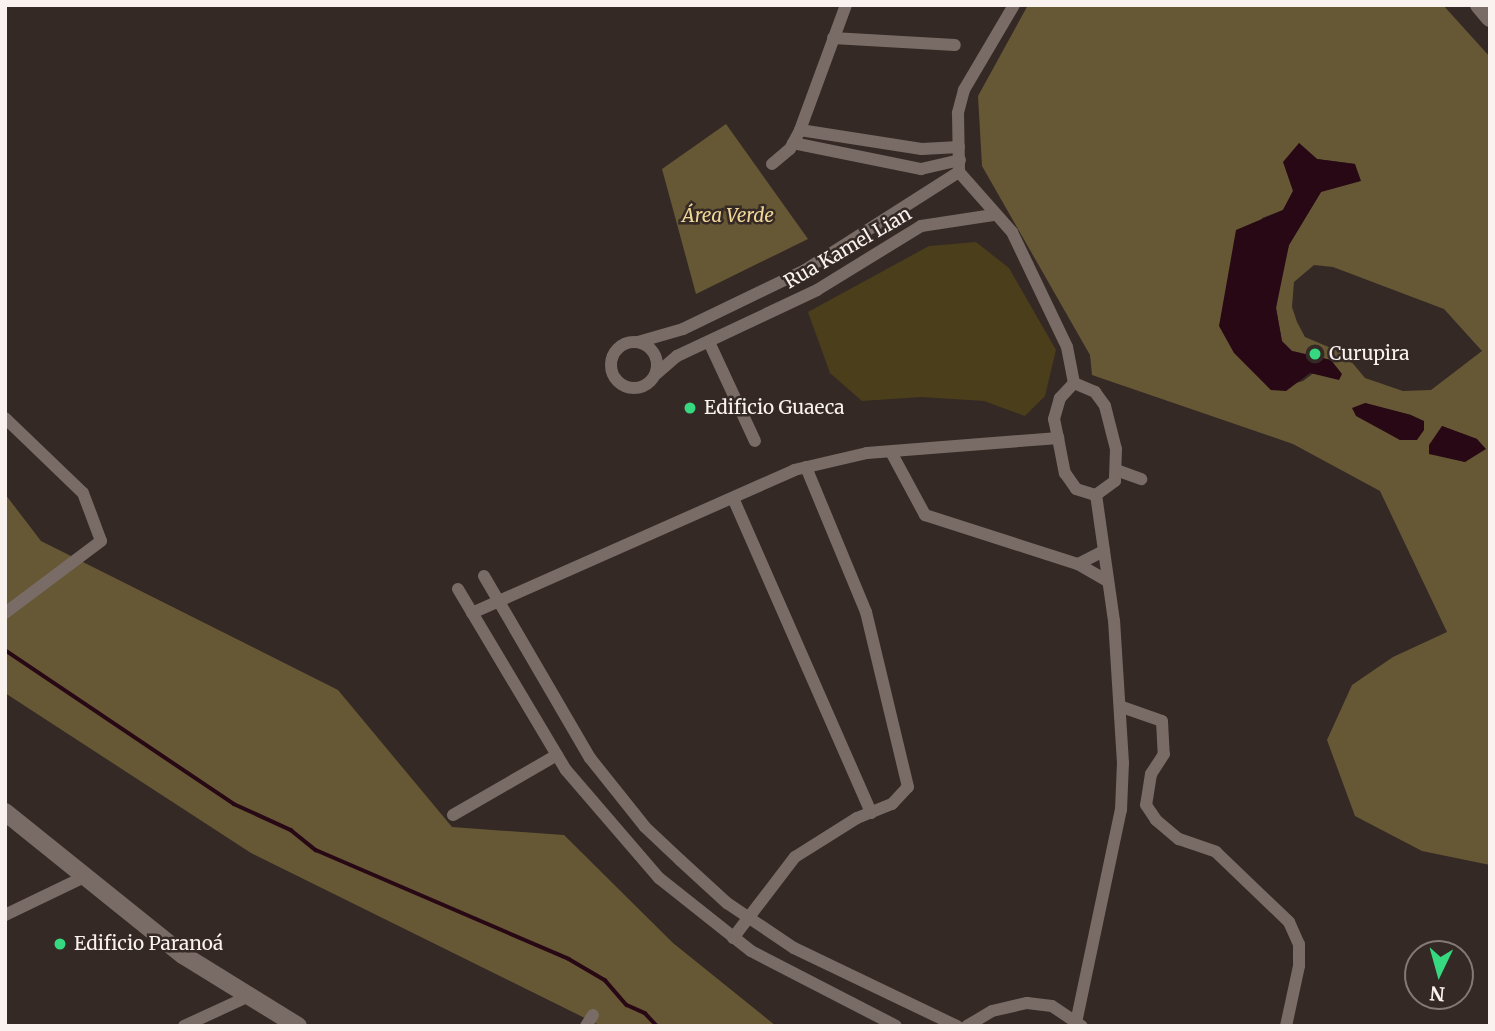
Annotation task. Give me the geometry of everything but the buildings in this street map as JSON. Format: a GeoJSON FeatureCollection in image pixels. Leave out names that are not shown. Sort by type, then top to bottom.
{"type":"FeatureCollection","features":[{"type":"Feature","properties":{"kind":"street"},"geometry":{"type":"LineString","coordinates":[[772,164],[793,143],[800,130],[846,5]]}},
{"type":"Feature","properties":{"kind":"street"},"geometry":{"type":"LineString","coordinates":[[1014,5],[964,90],[958,113],[960,160],[993,215],[1015,239],[1067,348],[1074,383]]}},
{"type":"Feature","properties":{"kind":"street"},"geometry":{"type":"LineString","coordinates":[[1479,5],[1490,18]]}},
{"type":"Feature","properties":{"kind":"street"},"geometry":{"type":"LineString","coordinates":[[833,38],[955,46]]}},
{"type":"Feature","properties":{"kind":"street"},"geometry":{"type":"LineString","coordinates":[[800,130],[896,144],[960,160]]}},
{"type":"Feature","properties":{"kind":"street"},"geometry":{"type":"LineString","coordinates":[[793,143],[929,169],[960,160]]}},
{"type":"Feature","properties":{"kind":"street"},"geometry":{"type":"LineString","coordinates":[[884,161],[896,144]]}},
{"type":"Feature","properties":{"kind":"street","name":"Rua Kamel Lian"},"geometry":{"type":"LineString","coordinates":[[638,342],[683,329],[805,270],[876,225],[960,160]]}},
{"type":"Feature","properties":{"kind":"street","name":"Rua Kamel Lian"},"geometry":{"type":"LineString","coordinates":[[654,375],[677,356],[817,290],[889,244],[938,220],[993,215]]}},
{"type":"Feature","properties":{"kind":"street"},"geometry":{"type":"LineString","coordinates":[[876,225],[889,244]]}},
{"type":"Feature","properties":{"kind":"street"},"geometry":{"type":"LineString","coordinates":[[805,270],[817,290]]}},
{"type":"Feature","properties":{"kind":"street"},"geometry":{"type":"LineString","coordinates":[[638,342],[655,355],[654,375],[636,388],[615,378],[612,356],[623,344],[638,342]]}},
{"type":"Feature","properties":{"kind":"street"},"geometry":{"type":"LineString","coordinates":[[709,342],[755,441]]}},
{"type":"Feature","properties":{"kind":"street"},"geometry":{"type":"LineString","coordinates":[[1074,383],[1060,398],[1054,419],[1065,473],[1076,489],[1096,495]]}},
{"type":"Feature","properties":{"kind":"street"},"geometry":{"type":"LineString","coordinates":[[1074,383],[1095,392],[1105,406],[1116,470],[1115,481],[1096,495]]}},
{"type":"Feature","properties":{"kind":"street"},"geometry":{"type":"LineString","coordinates":[[5,418],[83,493],[101,541],[5,613]]}},
{"type":"Feature","properties":{"kind":"street"},"geometry":{"type":"LineString","coordinates":[[472,613],[806,467],[842,457],[1058,439]]}},
{"type":"Feature","properties":{"kind":"street"},"geometry":{"type":"LineString","coordinates":[[891,452],[925,515],[1079,564],[1108,581]]}},
{"type":"Feature","properties":{"kind":"street"},"geometry":{"type":"LineString","coordinates":[[733,938],[794,858],[870,813],[903,797],[908,776],[866,612],[806,467]]}},
{"type":"Feature","properties":{"kind":"street"},"geometry":{"type":"LineString","coordinates":[[1116,470],[1141,479]]}},
{"type":"Feature","properties":{"kind":"street"},"geometry":{"type":"LineString","coordinates":[[967,1026],[992,1011],[1027,1003],[1052,1006],[1080,1022],[1121,810],[1122,707],[1096,495]]}},
{"type":"Feature","properties":{"kind":"street"},"geometry":{"type":"LineString","coordinates":[[733,498],[870,813]]}},
{"type":"Feature","properties":{"kind":"street"},"geometry":{"type":"LineString","coordinates":[[1079,564],[1104,551]]}},
{"type":"Feature","properties":{"kind":"street"},"geometry":{"type":"LineString","coordinates":[[484,576],[566,722],[615,792],[680,860],[748,917],[794,948],[957,1026]]}},
{"type":"Feature","properties":{"kind":"street"},"geometry":{"type":"LineString","coordinates":[[458,589],[557,755],[659,878],[733,938],[782,970],[896,1026]]}},
{"type":"Feature","properties":{"kind":"street"},"geometry":{"type":"LineString","coordinates":[[1122,707],[1162,721],[1164,754],[1151,775],[1146,805],[1156,820],[1179,839],[1216,852],[1289,922],[1299,944],[1299,966],[1286,1026]]}},
{"type":"Feature","properties":{"kind":"street"},"geometry":{"type":"LineString","coordinates":[[453,816],[557,755]]}},
{"type":"Feature","properties":{"kind":"street"},"geometry":{"type":"LineString","coordinates":[[5,812],[183,955],[247,997],[298,1026]]}},
{"type":"Feature","properties":{"kind":"street"},"geometry":{"type":"LineString","coordinates":[[5,915],[86,876]]}},
{"type":"Feature","properties":{"kind":"street"},"geometry":{"type":"LineString","coordinates":[[184,1026],[247,997]]}},
{"type":"Feature","properties":{"kind":"shaded area"},"geometry":{"type":"Polygon","coordinates":[[[1299,143],[1317,159],[1355,164],[1361,181],[1321,192],[1289,245],[1276,308],[1282,341],[1292,351],[1331,360],[1342,374],[1339,380],[1310,373],[1286,391],[1271,390],[1234,353],[1219,326],[1236,230],[1283,210],[1293,191],[1283,162],[1299,143]]]}},
{"type":"Feature","properties":{"kind":"shaded area"},"geometry":{"type":"Polygon","coordinates":[[[976,242],[1009,268],[1056,350],[1045,396],[1025,416],[984,401],[921,397],[862,401],[830,373],[808,312],[929,246],[976,242]]]}},
{"type":"Feature","properties":{"kind":"shaded area"},"geometry":{"type":"Polygon","coordinates":[[[1365,403],[1411,415],[1424,421],[1424,430],[1417,440],[1400,440],[1356,416],[1352,408],[1365,403]]]}},
{"type":"Feature","properties":{"kind":"shaded area"},"geometry":{"type":"Polygon","coordinates":[[[1442,426],[1477,439],[1486,449],[1465,462],[1429,454],[1429,445],[1442,426]]]}},
{"type":"Feature","properties":{"kind":"green space"},"geometry":{"type":"Polygon","coordinates":[[[1028,5],[1443,5],[1490,57],[1490,865],[1422,851],[1355,816],[1327,740],[1352,685],[1393,657],[1447,632],[1380,491],[1293,444],[1092,375],[1090,355],[982,166],[978,96],[1028,5]],[[1299,143],[1293,191],[1283,210],[1262,218],[1234,352],[1271,390],[1303,381],[1331,360],[1292,351],[1282,342],[1276,308],[1279,280],[1289,245],[1321,192],[1355,164],[1317,159],[1299,143]],[[1314,265],[1294,282],[1292,307],[1305,337],[1345,354],[1365,378],[1403,391],[1431,390],[1482,351],[1444,309],[1333,267],[1314,265]],[[1365,403],[1379,427],[1400,440],[1411,415],[1365,403]],[[1442,426],[1450,458],[1465,462],[1477,439],[1442,426]]]}},
{"type":"Feature","properties":{"kind":"green space","name":"Área Verde"},"geometry":{"type":"Polygon","coordinates":[[[726,124],[808,239],[696,294],[662,169],[726,124]]]}},
{"type":"Feature","properties":{"kind":"green space"},"geometry":{"type":"Polygon","coordinates":[[[5,494],[41,541],[338,690],[452,827],[564,835],[673,943],[776,1026],[601,1026],[251,853],[5,693],[5,494]]]}},
{"type":"Feature","properties":{"kind":"waterway"},"geometry":{"type":"LineString","coordinates":[[5,650],[234,804],[291,830],[316,850],[569,959],[605,980],[627,1005],[645,1013],[657,1026]]}},
{"type":"Feature","properties":{"kind":"place","name":"Curupira"},"geometry":{"type":"Point","coordinates":[1315,354]}},
{"type":"Feature","properties":{"kind":"place","name":"Edificio Guaeca"},"geometry":{"type":"Point","coordinates":[690,408]}},
{"type":"Feature","properties":{"kind":"place","name":"Edificio Paranoá"},"geometry":{"type":"Point","coordinates":[60,944]}}]}
